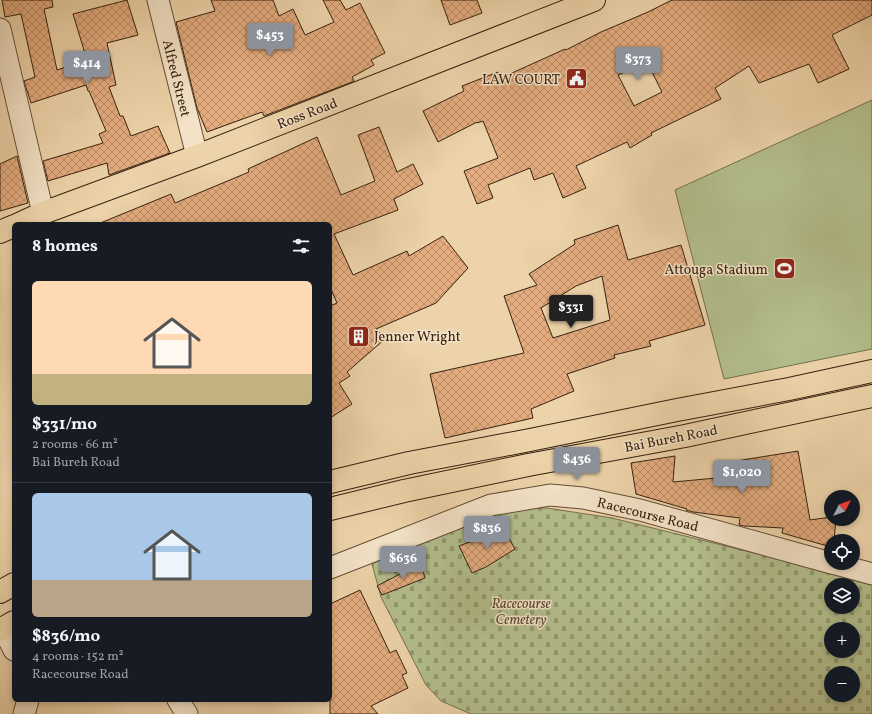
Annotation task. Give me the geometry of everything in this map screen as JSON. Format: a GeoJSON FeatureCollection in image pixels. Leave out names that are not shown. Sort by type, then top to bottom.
{"type":"FeatureCollection","features":[{"type":"Feature","properties":{"kind":"main road","name":"Ross Road"},"geometry":{"type":"LineString","coordinates":[[23,222],[43,213],[197,156],[594,0]]}},
{"type":"Feature","properties":{"kind":"main road"},"geometry":{"type":"LineString","coordinates":[[0,232],[12,227]]}},
{"type":"Feature","properties":{"kind":"main road"},"geometry":{"type":"LineString","coordinates":[[332,482],[409,463],[789,389],[872,371]]}},
{"type":"Feature","properties":{"kind":"main road","name":"Bai Bureh Road"},"geometry":{"type":"LineString","coordinates":[[332,509],[404,491],[513,468],[685,436],[872,396]]}},
{"type":"Feature","properties":{"kind":"main road"},"geometry":{"type":"LineString","coordinates":[[0,592],[12,585]]}},
{"type":"Feature","properties":{"kind":"street","name":"Alfred Street"},"geometry":{"type":"LineString","coordinates":[[158,0],[197,156]]}},
{"type":"Feature","properties":{"kind":"street"},"geometry":{"type":"LineString","coordinates":[[0,29],[43,213]]}},
{"type":"Feature","properties":{"kind":"street","name":"Racecourse Road"},"geometry":{"type":"LineString","coordinates":[[332,567],[491,505],[550,495],[583,498],[640,510],[824,561]]}},
{"type":"Feature","properties":{"kind":"street","name":"Racecourse Road"},"geometry":{"type":"LineString","coordinates":[[857,570],[872,574]]}},
{"type":"Feature","properties":{"kind":"street"},"geometry":{"type":"LineString","coordinates":[[4,626],[12,645]]}},
{"type":"Feature","properties":{"kind":"street"},"geometry":{"type":"LineString","coordinates":[[24,714],[27,702]]}},
{"type":"Feature","properties":{"kind":"street"},"geometry":{"type":"LineString","coordinates":[[179,702],[187,714]]}},
{"type":"Feature","properties":{"kind":"green space","name":"Attouga Stadium"},"geometry":{"type":"Polygon","coordinates":[[[872,100],[872,349],[724,379],[675,190],[872,100]]]}},
{"type":"Feature","properties":{"kind":"green space","name":"Racecourse Cemetery"},"geometry":{"type":"Polygon","coordinates":[[[547,508],[612,518],[856,578],[824,578],[824,614],[860,614],[860,579],[872,582],[872,714],[471,714],[441,701],[426,685],[381,597],[372,564],[487,509],[547,508]]]}},
{"type":"Feature","properties":{"kind":"building"},"geometry":{"type":"Polygon","coordinates":[[[2,0],[52,0],[53,7],[44,9],[57,70],[87,60],[73,14],[127,0],[138,35],[107,43],[116,85],[109,87],[120,116],[123,116],[131,136],[158,126],[170,153],[109,175],[107,163],[48,181],[43,161],[103,143],[99,134],[106,131],[86,85],[31,103],[24,81],[35,77],[21,14],[5,17],[2,0]]]}},
{"type":"Feature","properties":{"kind":"building"},"geometry":{"type":"Polygon","coordinates":[[[211,0],[273,0],[279,16],[293,9],[305,35],[334,22],[323,0],[340,0],[346,10],[360,3],[385,53],[371,60],[374,65],[352,77],[354,81],[352,82],[264,116],[262,112],[207,132],[197,108],[176,22],[215,11],[211,0]]]}},
{"type":"Feature","properties":{"kind":"building"},"geometry":{"type":"Polygon","coordinates":[[[441,0],[477,0],[482,13],[450,25],[441,0]]]}},
{"type":"Feature","properties":{"kind":"building"},"geometry":{"type":"Polygon","coordinates":[[[672,0],[872,0],[872,15],[832,35],[849,69],[818,83],[809,64],[759,83],[749,66],[715,88],[721,99],[651,133],[652,135],[630,148],[627,142],[576,166],[586,188],[563,198],[553,173],[534,180],[530,168],[488,185],[493,198],[477,204],[464,171],[498,158],[483,121],[477,122],[438,142],[423,111],[464,91],[462,86],[498,72],[501,78],[672,0]],[[647,62],[618,75],[634,106],[662,92],[647,62]]]}},
{"type":"Feature","properties":{"kind":"building"},"geometry":{"type":"Polygon","coordinates":[[[379,127],[397,172],[413,164],[423,184],[394,199],[398,210],[334,234],[353,275],[407,251],[409,256],[443,236],[468,268],[436,303],[376,329],[385,339],[347,372],[350,376],[339,383],[352,404],[332,417],[332,305],[337,303],[332,292],[332,222],[103,222],[171,194],[175,203],[249,172],[248,169],[317,137],[341,195],[375,181],[358,135],[379,127]]]}},
{"type":"Feature","properties":{"kind":"building"},"geometry":{"type":"Polygon","coordinates":[[[17,156],[28,203],[0,211],[0,164],[17,156]]]}},
{"type":"Feature","properties":{"kind":"building"},"geometry":{"type":"Polygon","coordinates":[[[618,225],[628,260],[681,245],[705,325],[649,341],[651,346],[614,355],[615,358],[567,374],[574,391],[531,409],[533,418],[445,438],[430,374],[524,353],[504,296],[537,285],[529,274],[575,244],[574,240],[618,225]],[[602,276],[576,286],[541,308],[553,338],[610,320],[602,276]]]}},
{"type":"Feature","properties":{"kind":"building"},"geometry":{"type":"Polygon","coordinates":[[[798,451],[810,520],[824,518],[824,526],[835,526],[835,534],[824,534],[824,545],[782,533],[783,528],[739,525],[740,518],[693,512],[636,494],[631,463],[675,456],[673,482],[727,477],[724,463],[798,451]]]}},
{"type":"Feature","properties":{"kind":"building"},"geometry":{"type":"Polygon","coordinates":[[[504,529],[515,549],[486,567],[472,573],[459,546],[504,529]]]}},
{"type":"Feature","properties":{"kind":"building"},"geometry":{"type":"Polygon","coordinates":[[[421,563],[425,578],[382,595],[377,586],[421,563]]]}},
{"type":"Feature","properties":{"kind":"building"},"geometry":{"type":"Polygon","coordinates":[[[360,590],[390,653],[396,650],[407,673],[402,675],[408,688],[371,706],[378,714],[330,714],[330,702],[332,702],[332,603],[360,590]]]}},
{"type":"Feature","properties":{"kind":"place","name":"LAW COURT"},"geometry":{"type":"Point","coordinates":[576,79]}},
{"type":"Feature","properties":{"kind":"place","name":"Attouga Stadium"},"geometry":{"type":"Point","coordinates":[784,269]}},
{"type":"Feature","properties":{"kind":"place","name":"Jenner Wright"},"geometry":{"type":"Point","coordinates":[358,336]}}]}
